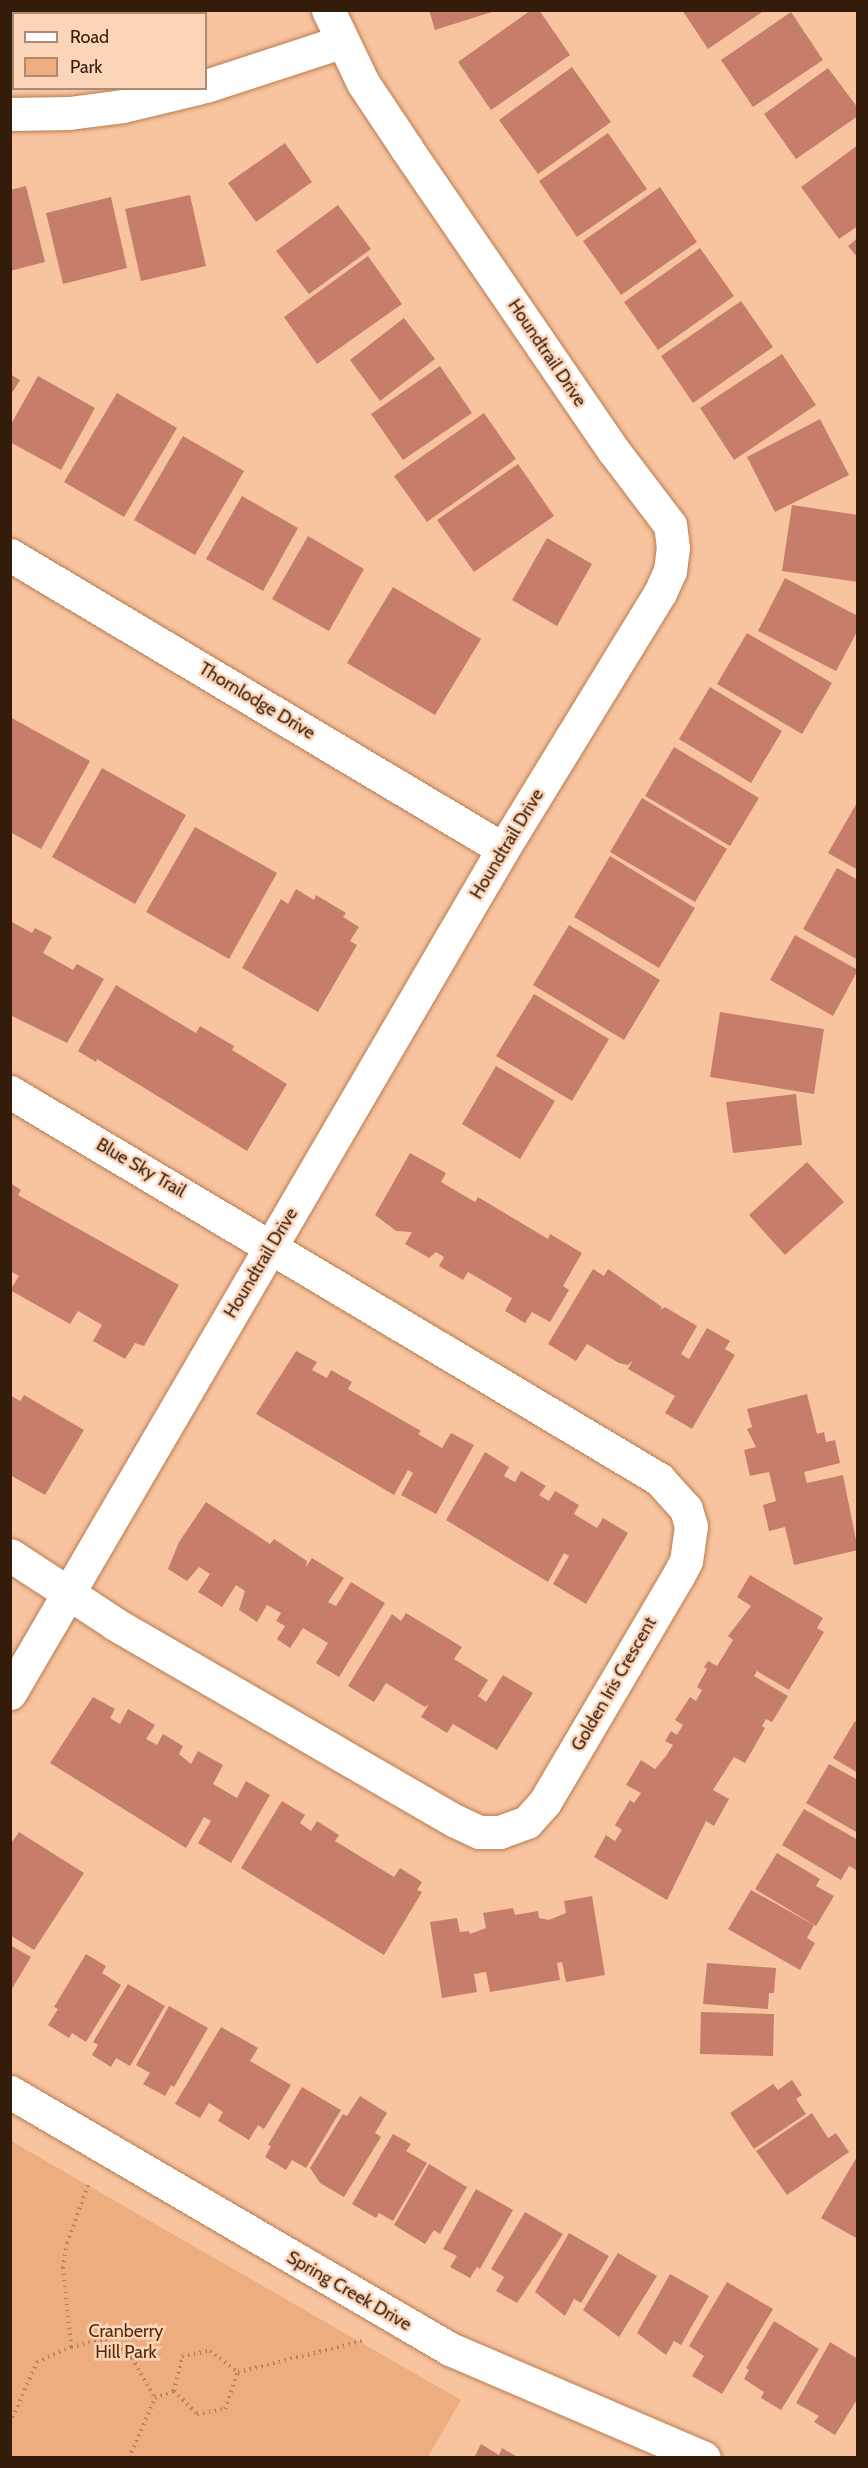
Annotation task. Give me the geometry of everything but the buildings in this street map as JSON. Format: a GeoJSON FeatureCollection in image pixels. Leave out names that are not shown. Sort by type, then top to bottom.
{"type":"FeatureCollection","features":[{"type":"Feature","properties":{"kind":"street","name":"Houndtrail Drive"},"geometry":{"type":"LineString","coordinates":[[10,1693],[503,849],[660,593],[670,571],[670,525],[613,450],[413,159],[341,42],[328,10]]}},
{"type":"Feature","properties":{"kind":"street"},"geometry":{"type":"LineString","coordinates":[[207,86],[341,42]]}},
{"type":"Feature","properties":{"kind":"street"},"geometry":{"type":"LineString","coordinates":[[10,114],[69,113],[188,90]]}},
{"type":"Feature","properties":{"kind":"street","name":"Thornlodge Drive"},"geometry":{"type":"LineString","coordinates":[[10,555],[503,849]]}},
{"type":"Feature","properties":{"kind":"street","name":"Blue Sky Trail"},"geometry":{"type":"LineString","coordinates":[[10,1092],[270,1246]]}},
{"type":"Feature","properties":{"kind":"street","name":"Golden Iris Crescent"},"geometry":{"type":"LineString","coordinates":[[10,1555],[68,1592],[455,1821],[479,1832],[500,1832],[527,1822],[545,1802],[686,1561],[691,1526],[686,1509],[659,1479],[270,1246]]}},
{"type":"Feature","properties":{"kind":"street","name":"Spring Creek Drive"},"geometry":{"type":"LineString","coordinates":[[10,2092],[442,2345],[651,2448],[704,2457]]}},
{"type":"Feature","properties":{"kind":"path"},"geometry":{"type":"LineString","coordinates":[[71,2347],[63,2268],[67,2243],[89,2182]]}},
{"type":"Feature","properties":{"kind":"path"},"geometry":{"type":"LineString","coordinates":[[10,2423],[37,2362],[71,2347],[106,2339],[132,2358],[155,2398]]}},
{"type":"Feature","properties":{"kind":"path"},"geometry":{"type":"LineString","coordinates":[[237,2372],[362,2341]]}},
{"type":"Feature","properties":{"kind":"path"},"geometry":{"type":"LineString","coordinates":[[174,2391],[182,2356],[210,2351],[237,2372]]}},
{"type":"Feature","properties":{"kind":"path"},"geometry":{"type":"LineString","coordinates":[[174,2391],[197,2414],[225,2409],[237,2372]]}},
{"type":"Feature","properties":{"kind":"path"},"geometry":{"type":"LineString","coordinates":[[129,2457],[155,2398],[174,2391]]}},
{"type":"Feature","properties":{"kind":"green space","name":"Cranberry Hill Park"},"geometry":{"type":"Polygon","coordinates":[[[11,2141],[461,2400],[428,2457],[11,2457],[11,2141]]]}}]}
